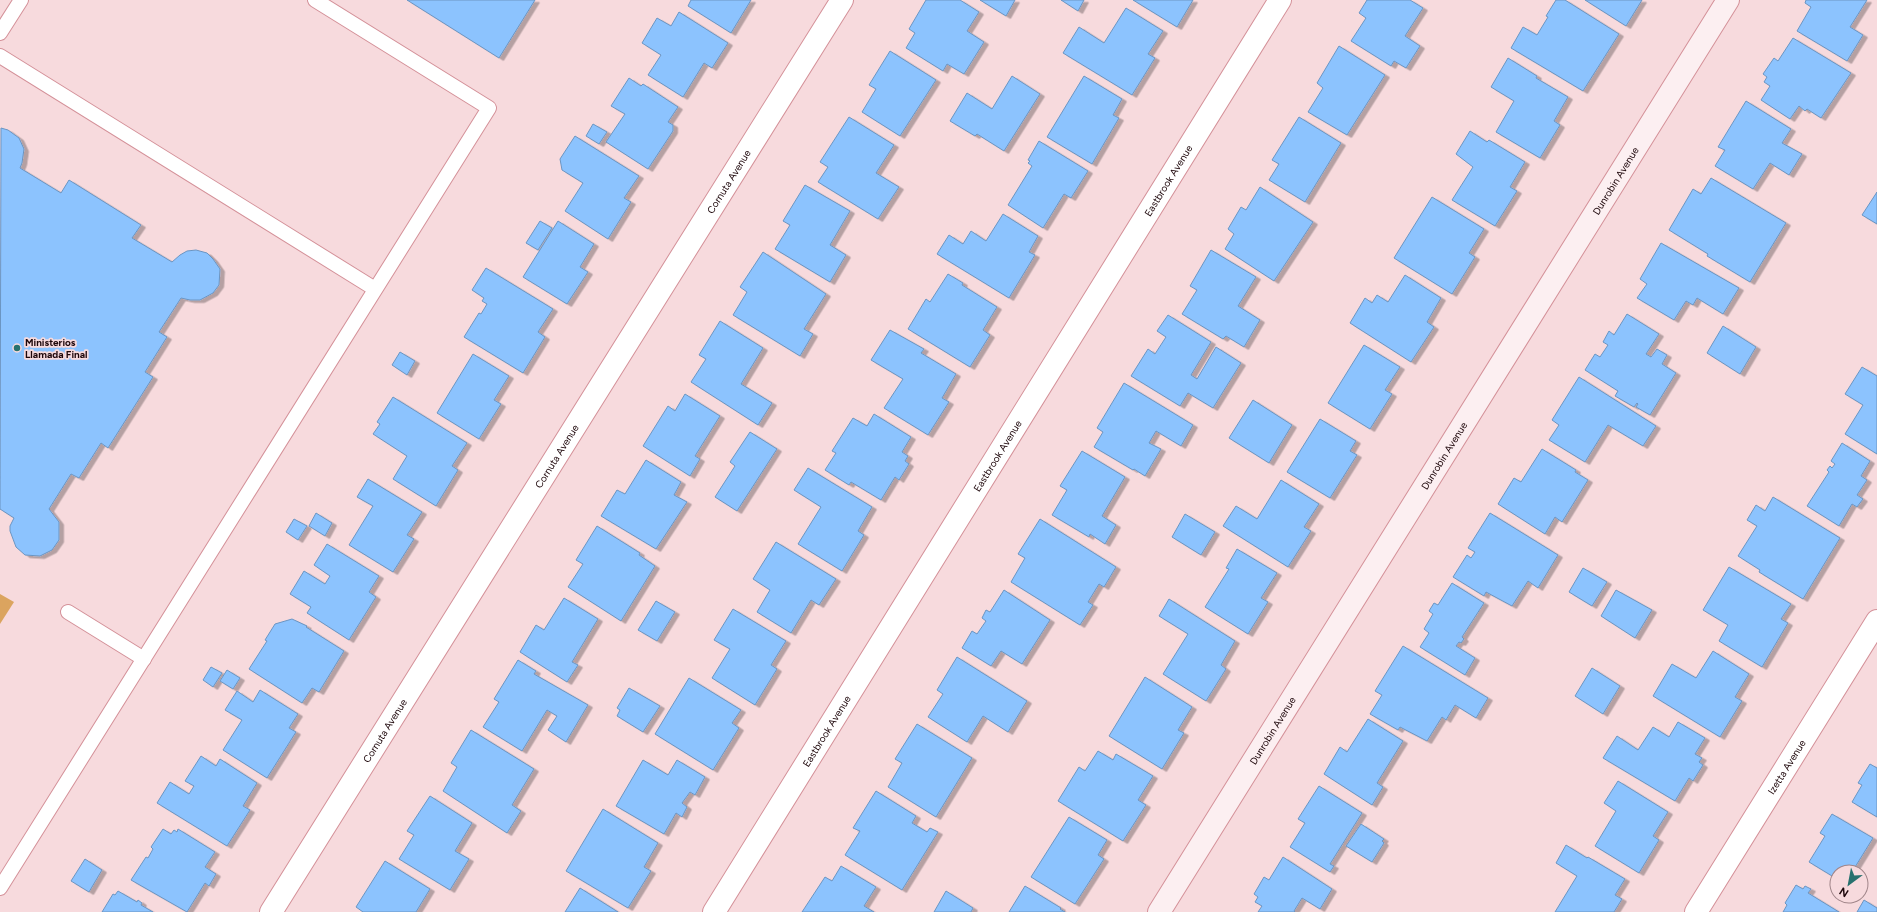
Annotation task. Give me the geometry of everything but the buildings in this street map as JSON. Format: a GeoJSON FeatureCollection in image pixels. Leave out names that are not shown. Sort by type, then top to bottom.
{"type":"FeatureCollection","features":[{"type":"Feature","properties":{"kind":"street","name":"Cornuta Avenue"},"geometry":{"type":"LineString","coordinates":[[272,912],[842,0]]}},
{"type":"Feature","properties":{"kind":"street","name":"Eastbrook Avenue"},"geometry":{"type":"LineString","coordinates":[[714,912],[1280,0]]}},
{"type":"Feature","properties":{"kind":"street","name":"Dunrobin Avenue"},"geometry":{"type":"LineString","coordinates":[[1159,912],[1728,0]]}},
{"type":"Feature","properties":{"kind":"street","name":"Izetta Avenue"},"geometry":{"type":"LineString","coordinates":[[1696,912],[1877,621]]}},
{"type":"Feature","properties":{"kind":"lane"},"geometry":{"type":"LineString","coordinates":[[0,33],[21,0]]}},
{"type":"Feature","properties":{"kind":"lane"},"geometry":{"type":"LineString","coordinates":[[0,888],[488,108],[315,0]]}},
{"type":"Feature","properties":{"kind":"lane"},"geometry":{"type":"LineString","coordinates":[[0,56],[376,289]]}},
{"type":"Feature","properties":{"kind":"lane"},"geometry":{"type":"LineString","coordinates":[[68,612],[144,659]]}},
{"type":"Feature","properties":{"kind":"shaded area"},"geometry":{"type":"Polygon","coordinates":[[[0,594],[14,602],[0,624],[0,594]]]}},
{"type":"Feature","properties":{"kind":"place","name":"Ministerios Llamada Final"},"geometry":{"type":"Point","coordinates":[17,348]}}]}
